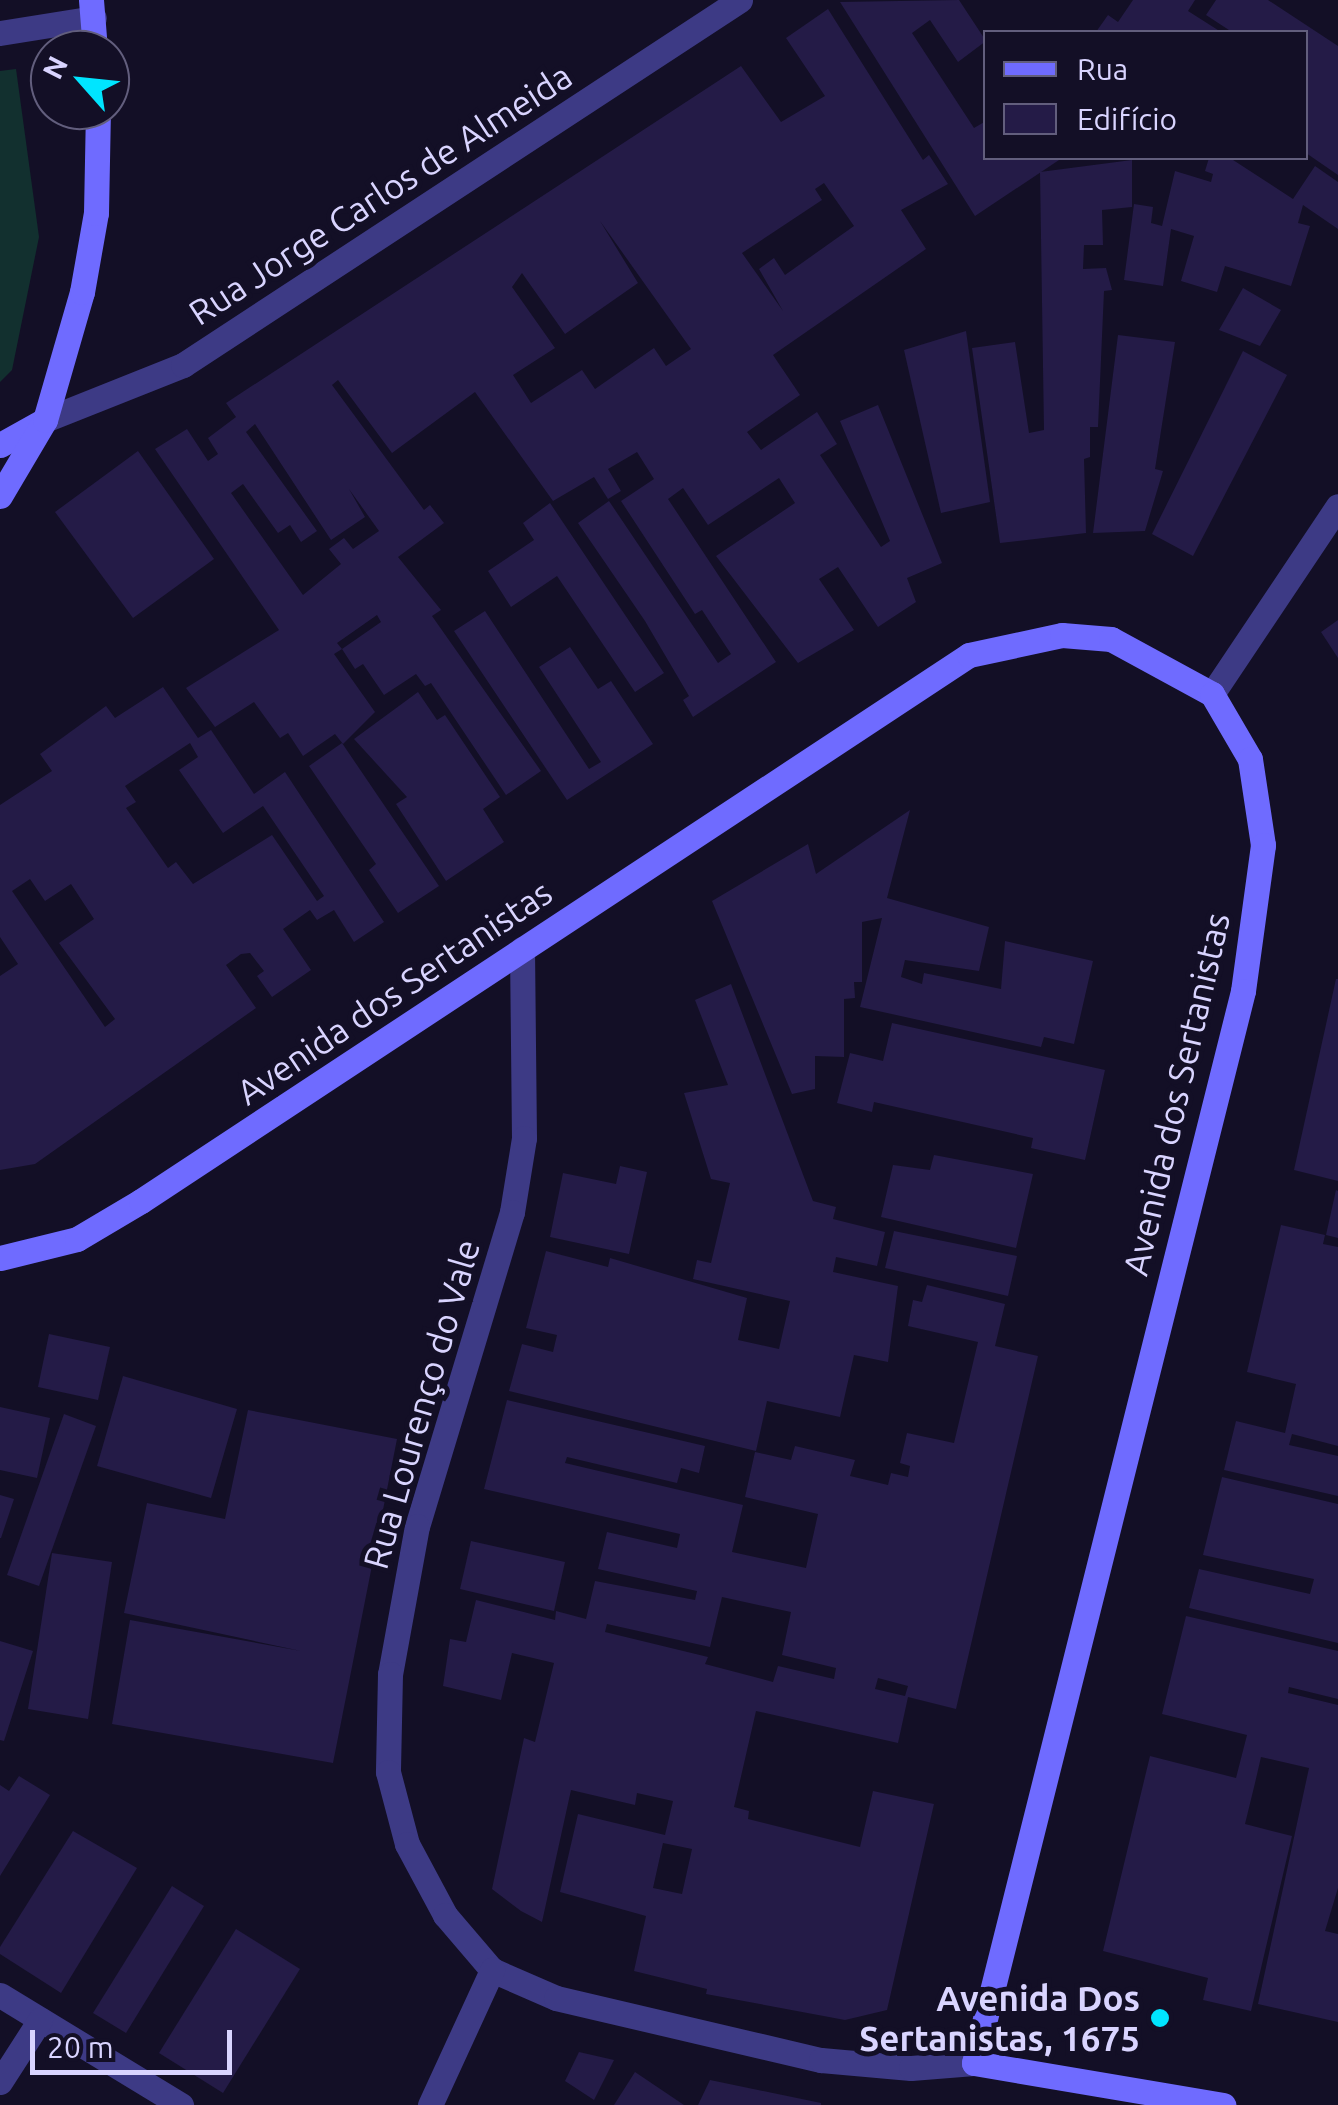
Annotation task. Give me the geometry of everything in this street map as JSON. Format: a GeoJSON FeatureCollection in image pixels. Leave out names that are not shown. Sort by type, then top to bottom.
{"type":"FeatureCollection","features":[{"type":"Feature","properties":{"kind":"street","name":"Rua Jorge Carlos de Almeida"},"geometry":{"type":"LineString","coordinates":[[44,420],[183,364],[740,0]]}},
{"type":"Feature","properties":{"kind":"street"},"geometry":{"type":"LineString","coordinates":[[0,33],[92,9]]}},
{"type":"Feature","properties":{"kind":"street"},"geometry":{"type":"LineString","coordinates":[[0,496],[44,420],[82,292],[96,213],[98,130]]}},
{"type":"Feature","properties":{"kind":"street"},"geometry":{"type":"LineString","coordinates":[[0,445],[44,420]]}},
{"type":"Feature","properties":{"kind":"street"},"geometry":{"type":"LineString","coordinates":[[1212,694],[1338,506]]}},
{"type":"Feature","properties":{"kind":"street","name":"Avenida dos Sertanistas"},"geometry":{"type":"LineString","coordinates":[[0,1258],[77,1238],[141,1202],[968,655],[1062,636],[1111,639],[1212,694],[1250,759],[1263,845],[1243,991],[974,2063]]}},
{"type":"Feature","properties":{"kind":"street","name":"Rua Lourenço do Vale"},"geometry":{"type":"LineString","coordinates":[[492,1970],[445,1914],[407,1844],[388,1772],[390,1674],[417,1526],[512,1212],[524,1138],[522,949]]}},
{"type":"Feature","properties":{"kind":"street"},"geometry":{"type":"LineString","coordinates":[[430,2105],[492,1970],[556,1998],[821,2060],[911,2068],[974,2063],[1223,2105]]}},
{"type":"Feature","properties":{"kind":"street"},"geometry":{"type":"LineString","coordinates":[[0,1995],[181,2105]]}},
{"type":"Feature","properties":{"kind":"street"},"geometry":{"type":"LineString","coordinates":[[0,2082],[40,2020]]}},
{"type":"Feature","properties":{"kind":"green space"},"geometry":{"type":"Polygon","coordinates":[[[16,69],[39,237],[12,370],[0,382],[0,71],[16,69]]]}},
{"type":"Feature","properties":{"kind":"building"},"geometry":{"type":"Polygon","coordinates":[[[959,0],[983,36],[983,43],[958,62],[930,20],[912,33],[974,128],[983,123],[983,160],[1059,160],[975,216],[840,2],[959,0]]]}},
{"type":"Feature","properties":{"kind":"building"},"geometry":{"type":"Polygon","coordinates":[[[1133,0],[1195,0],[1188,11],[1218,30],[1097,30],[1108,15],[1118,22],[1133,0]]]}},
{"type":"Feature","properties":{"kind":"building"},"geometry":{"type":"Polygon","coordinates":[[[1216,0],[1268,0],[1338,46],[1338,175],[1308,154],[1308,30],[1229,30],[1206,15],[1216,0]]]}},
{"type":"Feature","properties":{"kind":"building"},"geometry":{"type":"Polygon","coordinates":[[[828,9],[923,160],[929,155],[948,184],[901,210],[926,249],[773,355],[800,395],[747,432],[761,450],[817,412],[837,444],[820,455],[881,547],[890,541],[840,421],[878,405],[942,563],[907,578],[916,602],[878,627],[838,567],[819,579],[854,630],[798,663],[716,556],[795,503],[779,478],[708,525],[683,488],[668,499],[776,662],[693,717],[683,700],[689,696],[645,621],[578,523],[609,501],[718,663],[731,654],[702,610],[695,614],[621,501],[654,479],[637,452],[608,469],[621,491],[608,499],[594,477],[553,501],[475,392],[392,453],[338,380],[332,385],[424,510],[430,505],[444,523],[398,557],[441,610],[432,616],[541,771],[506,795],[431,683],[425,686],[416,674],[384,695],[363,664],[355,669],[342,649],[334,654],[375,712],[343,744],[335,734],[303,756],[288,733],[280,738],[254,702],[215,727],[186,688],[279,630],[155,449],[187,429],[208,461],[218,454],[208,438],[236,417],[226,403],[741,66],[781,122],[825,96],[786,38],[828,9]],[[824,183],[815,189],[822,200],[742,253],[783,311],[759,269],[774,258],[785,275],[854,226],[824,183]],[[600,221],[638,283],[565,334],[522,273],[512,287],[555,348],[513,375],[531,403],[582,370],[595,389],[654,348],[666,366],[691,349],[600,221]],[[255,424],[246,432],[317,531],[301,542],[290,525],[278,533],[243,484],[231,493],[303,595],[341,564],[329,549],[344,538],[353,549],[379,531],[349,489],[365,517],[331,540],[255,424]],[[377,615],[337,643],[342,649],[381,622],[377,615]]]}},
{"type":"Feature","properties":{"kind":"building"},"geometry":{"type":"Polygon","coordinates":[[[1132,160],[1132,207],[1102,210],[1103,245],[1084,245],[1083,269],[1106,268],[1112,290],[1104,291],[1098,427],[1090,427],[1090,457],[1084,459],[1086,533],[1000,543],[972,348],[1015,342],[1029,433],[1044,430],[1040,172],[1132,160]]]}},
{"type":"Feature","properties":{"kind":"building"},"geometry":{"type":"Polygon","coordinates":[[[1208,160],[1233,160],[1293,199],[1315,166],[1338,182],[1338,229],[1303,205],[1298,223],[1310,226],[1291,286],[1225,266],[1217,292],[1181,281],[1194,236],[1171,229],[1163,286],[1124,280],[1134,204],[1153,207],[1151,223],[1162,226],[1175,171],[1211,182],[1213,174],[1205,171],[1208,160]]]}},
{"type":"Feature","properties":{"kind":"building"},"geometry":{"type":"Polygon","coordinates":[[[1243,288],[1281,310],[1260,346],[1219,330],[1243,288]]]}},
{"type":"Feature","properties":{"kind":"building"},"geometry":{"type":"Polygon","coordinates":[[[966,331],[990,502],[941,513],[904,350],[966,331]]]}},
{"type":"Feature","properties":{"kind":"building"},"geometry":{"type":"Polygon","coordinates":[[[1118,335],[1175,342],[1155,469],[1163,471],[1145,531],[1093,533],[1118,335]]]}},
{"type":"Feature","properties":{"kind":"building"},"geometry":{"type":"Polygon","coordinates":[[[1243,351],[1287,375],[1193,556],[1152,534],[1243,351]]]}},
{"type":"Feature","properties":{"kind":"building"},"geometry":{"type":"Polygon","coordinates":[[[138,451],[214,559],[133,618],[55,512],[138,451]]]}},
{"type":"Feature","properties":{"kind":"building"},"geometry":{"type":"Polygon","coordinates":[[[550,503],[664,673],[635,692],[557,576],[511,607],[488,571],[534,540],[523,523],[550,503]]]}},
{"type":"Feature","properties":{"kind":"building"},"geometry":{"type":"Polygon","coordinates":[[[485,611],[589,769],[601,762],[539,667],[570,647],[598,689],[611,681],[653,744],[567,800],[454,631],[485,611]]]}},
{"type":"Feature","properties":{"kind":"building"},"geometry":{"type":"Polygon","coordinates":[[[1338,620],[1338,658],[1321,632],[1338,620]]]}},
{"type":"Feature","properties":{"kind":"building"},"geometry":{"type":"Polygon","coordinates":[[[163,687],[198,738],[211,730],[254,794],[285,772],[384,922],[354,942],[334,910],[317,920],[310,910],[283,929],[311,970],[272,997],[257,976],[264,971],[250,953],[241,954],[226,965],[256,1008],[35,1164],[0,1170],[0,976],[18,964],[0,937],[0,805],[52,771],[40,754],[106,706],[115,718],[163,687]],[[190,743],[125,786],[136,802],[126,808],[168,868],[176,862],[193,884],[272,835],[317,901],[324,896],[263,806],[223,833],[179,770],[198,757],[190,743]],[[30,879],[12,891],[105,1027],[115,1019],[59,943],[94,919],[71,884],[45,901],[30,879]]]}},
{"type":"Feature","properties":{"kind":"building"},"geometry":{"type":"Polygon","coordinates":[[[418,692],[437,720],[445,715],[500,797],[483,809],[504,842],[446,881],[396,804],[407,797],[354,739],[418,692]]]}},
{"type":"Feature","properties":{"kind":"building"},"geometry":{"type":"Polygon","coordinates":[[[342,743],[439,886],[398,913],[369,870],[376,864],[309,766],[342,743]]]}},
{"type":"Feature","properties":{"kind":"building"},"geometry":{"type":"Polygon","coordinates":[[[910,810],[887,898],[989,927],[979,971],[905,960],[901,977],[922,984],[924,973],[1001,989],[1005,941],[1093,961],[1074,1044],[1044,1037],[1041,1047],[860,1007],[882,918],[862,922],[862,982],[854,982],[855,998],[844,999],[844,1057],[815,1056],[815,1089],[792,1094],[712,901],[808,844],[816,874],[910,810]]]}},
{"type":"Feature","properties":{"kind":"building"},"geometry":{"type":"Polygon","coordinates":[[[1338,979],[1338,1181],[1294,1170],[1338,979]]]}},
{"type":"Feature","properties":{"kind":"building"},"geometry":{"type":"Polygon","coordinates":[[[731,984],[813,1201],[836,1207],[833,1219],[885,1232],[877,1266],[836,1257],[833,1272],[898,1286],[888,1362],[854,1355],[840,1417],[767,1401],[756,1451],[509,1391],[522,1344],[553,1352],[557,1335],[526,1328],[546,1251],[608,1267],[610,1258],[747,1298],[738,1340],[779,1349],[790,1301],[693,1279],[697,1260],[711,1263],[730,1183],[711,1179],[684,1093],[728,1085],[695,1000],[731,984]]]}},
{"type":"Feature","properties":{"kind":"building"},"geometry":{"type":"Polygon","coordinates":[[[892,1023],[1105,1070],[1085,1160],[1031,1148],[1033,1138],[874,1102],[872,1112],[837,1103],[850,1053],[883,1061],[892,1023]]]}},
{"type":"Feature","properties":{"kind":"building"},"geometry":{"type":"Polygon","coordinates":[[[934,1155],[1033,1174],[1016,1248],[881,1217],[893,1165],[930,1170],[934,1155]]]}},
{"type":"Feature","properties":{"kind":"building"},"geometry":{"type":"Polygon","coordinates":[[[620,1166],[647,1172],[629,1254],[550,1237],[563,1173],[616,1184],[620,1166]]]}},
{"type":"Feature","properties":{"kind":"building"},"geometry":{"type":"Polygon","coordinates":[[[1338,1191],[1338,1238],[1326,1235],[1338,1191]]]}},
{"type":"Feature","properties":{"kind":"building"},"geometry":{"type":"Polygon","coordinates":[[[1281,1225],[1325,1235],[1323,1244],[1338,1247],[1338,1446],[1292,1434],[1289,1445],[1338,1456],[1338,1496],[1224,1470],[1236,1421],[1285,1433],[1296,1384],[1247,1372],[1281,1225]]]}},
{"type":"Feature","properties":{"kind":"building"},"geometry":{"type":"Polygon","coordinates":[[[894,1231],[1017,1256],[1008,1296],[885,1268],[894,1231]]]}},
{"type":"Feature","properties":{"kind":"building"},"geometry":{"type":"Polygon","coordinates":[[[927,1285],[1005,1304],[995,1346],[1038,1356],[956,1709],[908,1697],[898,1743],[756,1711],[734,1807],[749,1811],[748,1819],[860,1847],[873,1791],[934,1804],[887,2010],[845,2020],[706,1994],[707,1989],[634,1971],[646,1916],[560,1892],[578,1814],[665,1835],[673,1801],[637,1793],[635,1805],[571,1790],[542,1922],[521,1911],[492,1889],[524,1738],[535,1742],[554,1663],[512,1653],[501,1700],[443,1686],[450,1639],[466,1642],[476,1600],[555,1620],[556,1611],[586,1619],[595,1581],[695,1600],[697,1591],[598,1569],[607,1532],[677,1548],[680,1534],[484,1489],[507,1400],[705,1446],[699,1473],[681,1468],[677,1483],[567,1457],[565,1463],[743,1505],[732,1552],[806,1568],[818,1514],[745,1497],[755,1452],[791,1460],[795,1446],[855,1460],[850,1476],[888,1485],[891,1473],[908,1477],[910,1466],[900,1463],[907,1433],[954,1443],[978,1342],[908,1326],[913,1300],[922,1302],[927,1285]],[[722,1597],[710,1647],[607,1624],[605,1632],[708,1657],[705,1664],[773,1682],[778,1666],[834,1679],[836,1668],[782,1655],[791,1612],[722,1597]],[[878,1678],[875,1689],[905,1696],[908,1686],[878,1678]],[[663,1843],[653,1888],[682,1894],[692,1849],[663,1843]]]}},
{"type":"Feature","properties":{"kind":"building"},"geometry":{"type":"Polygon","coordinates":[[[49,1334],[110,1347],[98,1400],[38,1387],[49,1334]]]}},
{"type":"Feature","properties":{"kind":"building"},"geometry":{"type":"Polygon","coordinates":[[[123,1376],[237,1409],[211,1498],[97,1466],[123,1376]]]}},
{"type":"Feature","properties":{"kind":"building"},"geometry":{"type":"Polygon","coordinates":[[[0,1407],[50,1418],[37,1478],[0,1470],[0,1407]]]}},
{"type":"Feature","properties":{"kind":"building"},"geometry":{"type":"Polygon","coordinates":[[[248,1410],[397,1439],[333,1763],[112,1724],[130,1620],[301,1651],[124,1613],[147,1503],[225,1519],[248,1410]]]}},
{"type":"Feature","properties":{"kind":"building"},"geometry":{"type":"Polygon","coordinates":[[[64,1414],[96,1426],[39,1586],[7,1575],[64,1414]]]}},
{"type":"Feature","properties":{"kind":"building"},"geometry":{"type":"Polygon","coordinates":[[[1222,1477],[1338,1504],[1338,1643],[1189,1608],[1199,1569],[1310,1594],[1314,1579],[1203,1555],[1222,1477]]]}},
{"type":"Feature","properties":{"kind":"building"},"geometry":{"type":"Polygon","coordinates":[[[0,1495],[14,1499],[1,1538],[0,1538],[0,1495]]]}},
{"type":"Feature","properties":{"kind":"building"},"geometry":{"type":"Polygon","coordinates":[[[471,1541],[565,1562],[554,1611],[460,1589],[471,1541]]]}},
{"type":"Feature","properties":{"kind":"building"},"geometry":{"type":"Polygon","coordinates":[[[52,1553],[112,1562],[88,1719],[28,1709],[52,1553]]]}},
{"type":"Feature","properties":{"kind":"building"},"geometry":{"type":"Polygon","coordinates":[[[1186,1616],[1338,1651],[1338,1699],[1289,1687],[1288,1693],[1338,1705],[1338,1888],[1325,1931],[1338,1934],[1338,2022],[1258,2004],[1309,1768],[1261,1757],[1245,1824],[1292,1836],[1251,2011],[1203,2000],[1208,1978],[1103,1951],[1150,1756],[1236,1778],[1247,1735],[1162,1714],[1186,1616]]]}},
{"type":"Feature","properties":{"kind":"building"},"geometry":{"type":"Polygon","coordinates":[[[0,1641],[33,1651],[4,1741],[0,1740],[0,1641]]]}},
{"type":"Feature","properties":{"kind":"building"},"geometry":{"type":"Polygon","coordinates":[[[19,1776],[50,1795],[0,1876],[0,1785],[9,1791],[19,1776]]]}},
{"type":"Feature","properties":{"kind":"building"},"geometry":{"type":"Polygon","coordinates":[[[73,1831],[137,1868],[61,1993],[0,1954],[0,1947],[73,1831]]]}},
{"type":"Feature","properties":{"kind":"building"},"geometry":{"type":"Polygon","coordinates":[[[172,1886],[204,1906],[126,2033],[93,2013],[172,1886]]]}},
{"type":"Feature","properties":{"kind":"building"},"geometry":{"type":"Polygon","coordinates":[[[236,1929],[300,1969],[223,2093],[159,2053],[236,1929]]]}},
{"type":"Feature","properties":{"kind":"building"},"geometry":{"type":"Polygon","coordinates":[[[579,2052],[614,2060],[594,2100],[565,2081],[579,2052]]]}},
{"type":"Feature","properties":{"kind":"building"},"geometry":{"type":"Polygon","coordinates":[[[635,2072],[684,2105],[614,2105],[635,2072]]]}},
{"type":"Feature","properties":{"kind":"building"},"geometry":{"type":"Polygon","coordinates":[[[710,2080],[821,2103],[821,2105],[698,2105],[710,2080]]]}},
{"type":"Feature","properties":{"kind":"place","name":"Avenida Dos Sertanistas, 1675"},"geometry":{"type":"Point","coordinates":[1160,2018]}}]}
